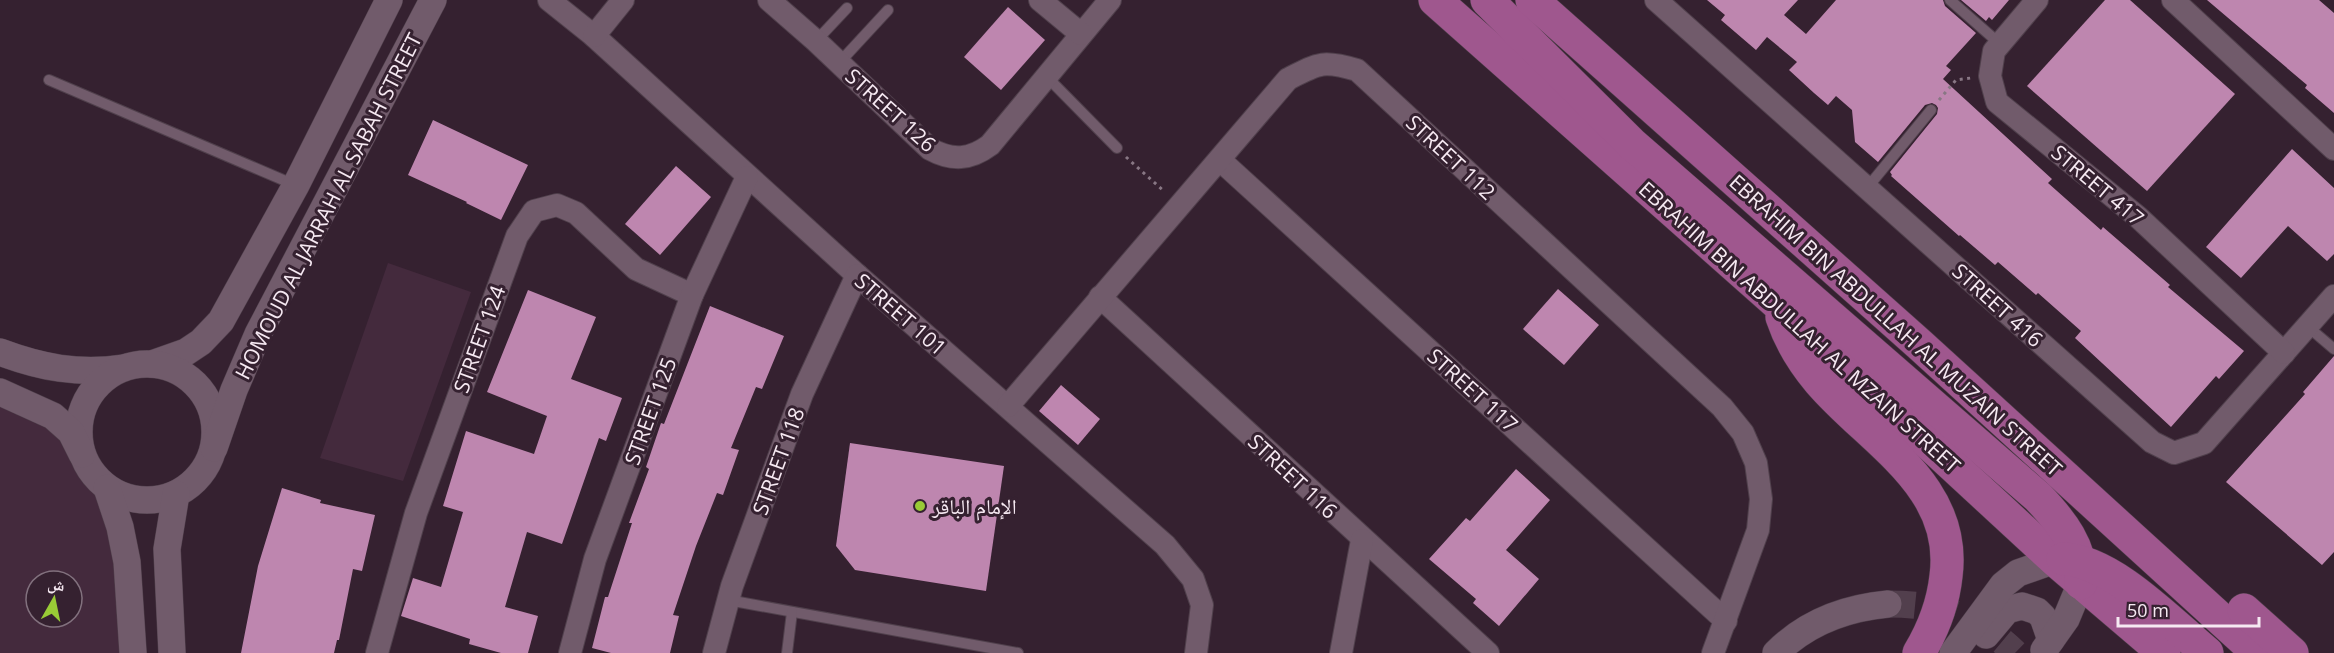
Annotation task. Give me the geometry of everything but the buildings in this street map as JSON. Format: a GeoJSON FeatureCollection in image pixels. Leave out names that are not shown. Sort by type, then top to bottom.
{"type":"FeatureCollection","features":[{"type":"Feature","properties":{"kind":"main road","name":"EBRAHIM BIN ABDULLAH AL MZAIN STREET"},"geometry":{"type":"LineString","coordinates":[[1436,0],[1778,304],[2164,653]]}},
{"type":"Feature","properties":{"kind":"main road"},"geometry":{"type":"LineString","coordinates":[[1487,0],[1632,144],[2038,497],[2063,526],[2072,568],[2114,577],[2133,590],[2207,653]]}},
{"type":"Feature","properties":{"kind":"main road","name":"EBRAHIM BIN ABDULLAH AL MUZAIN STREET"},"geometry":{"type":"LineString","coordinates":[[1542,7],[1920,344],[2258,653]]}},
{"type":"Feature","properties":{"kind":"main road"},"geometry":{"type":"LineString","coordinates":[[1778,304],[1789,334],[1806,365],[1914,475],[1930,497],[1942,521],[1947,551],[1943,596],[1935,624],[1919,653]]}},
{"type":"Feature","properties":{"kind":"main road"},"geometry":{"type":"LineString","coordinates":[[1920,344],[1970,370],[2001,392],[2292,653]]}},
{"type":"Feature","properties":{"kind":"street","name":"HOMOUD AL JARRAH AL SABAH STREET"},"geometry":{"type":"LineString","coordinates":[[139,366],[186,352],[201,342],[221,321],[296,186],[389,0]]}},
{"type":"Feature","properties":{"kind":"street","name":"HOMOUD AL JARRAH AL SABAH STREET"},"geometry":{"type":"LineString","coordinates":[[214,448],[234,390],[258,334],[433,0]]}},
{"type":"Feature","properties":{"kind":"street","name":"STREET 101"},"geometry":{"type":"LineString","coordinates":[[549,0],[594,36],[747,177],[1165,545],[1193,579],[1202,604],[1197,653]]}},
{"type":"Feature","properties":{"kind":"street"},"geometry":{"type":"LineString","coordinates":[[594,36],[623,0]]}},
{"type":"Feature","properties":{"kind":"street","name":"STREET 126"},"geometry":{"type":"LineString","coordinates":[[768,0],[816,41],[930,149],[954,158],[980,153],[990,145],[1110,0]]}},
{"type":"Feature","properties":{"kind":"street"},"geometry":{"type":"LineString","coordinates":[[1040,0],[1081,34]]}},
{"type":"Feature","properties":{"kind":"street","name":"STREET 416"},"geometry":{"type":"LineString","coordinates":[[1656,0],[2152,442],[2174,453],[2204,443],[2334,296]]}},
{"type":"Feature","properties":{"kind":"street"},"geometry":{"type":"LineString","coordinates":[[1990,76],[1994,51],[2037,0]]}},
{"type":"Feature","properties":{"kind":"street"},"geometry":{"type":"LineString","coordinates":[[2173,0],[2334,148]]}},
{"type":"Feature","properties":{"kind":"street","name":"STREET 112"},"geometry":{"type":"LineString","coordinates":[[1008,406],[1288,79],[1314,66],[1331,62],[1357,70],[1722,407],[1743,433],[1756,463],[1761,499],[1758,530],[1713,653]]}},
{"type":"Feature","properties":{"kind":"street","name":"STREET 417"},"geometry":{"type":"LineString","coordinates":[[1990,76],[1997,102],[2138,217],[2284,353]]}},
{"type":"Feature","properties":{"kind":"street","name":"STREET 117"},"geometry":{"type":"LineString","coordinates":[[1220,160],[1726,621]]}},
{"type":"Feature","properties":{"kind":"street","name":"STREET 125"},"geometry":{"type":"LineString","coordinates":[[570,653],[595,559],[692,295],[747,177]]}},
{"type":"Feature","properties":{"kind":"street","name":"STREET 124"},"geometry":{"type":"LineString","coordinates":[[377,653],[416,513],[517,236],[534,211],[557,204],[576,213],[636,269],[692,295]]}},
{"type":"Feature","properties":{"kind":"street","name":"STREET 118"},"geometry":{"type":"LineString","coordinates":[[714,653],[728,600],[802,394],[857,275]]}},
{"type":"Feature","properties":{"kind":"street","name":"STREET 116"},"geometry":{"type":"LineString","coordinates":[[1100,297],[1362,540],[1488,653]]}},
{"type":"Feature","properties":{"kind":"street"},"geometry":{"type":"LineString","coordinates":[[0,352],[62,370],[86,371],[139,366],[175,370],[194,383],[208,401],[215,424],[214,448],[206,467],[194,483],[176,494],[159,500],[141,500],[123,496],[107,488],[93,474],[71,432],[53,416],[0,392]]}},
{"type":"Feature","properties":{"kind":"street"},"geometry":{"type":"LineString","coordinates":[[83,457],[79,435],[81,413],[91,393],[107,377],[139,366]]}},
{"type":"Feature","properties":{"kind":"street"},"geometry":{"type":"LineString","coordinates":[[107,488],[120,527],[127,562],[133,653]]}},
{"type":"Feature","properties":{"kind":"street"},"geometry":{"type":"LineString","coordinates":[[172,653],[167,567],[169,531],[176,494]]}},
{"type":"Feature","properties":{"kind":"street"},"geometry":{"type":"LineString","coordinates":[[1341,653],[1362,540]]}},
{"type":"Feature","properties":{"kind":"street"},"geometry":{"type":"LineString","coordinates":[[1953,653],[2003,585],[2028,568],[2072,568],[2072,607],[2046,646]]}},
{"type":"Feature","properties":{"kind":"street"},"geometry":{"type":"LineString","coordinates":[[1776,653],[1806,629],[1825,619],[1866,606],[1888,604]]}},
{"type":"Feature","properties":{"kind":"street"},"geometry":{"type":"LineString","coordinates":[[1973,653],[2001,615],[2014,606],[2030,607],[2043,617],[2046,646]]}},
{"type":"Feature","properties":{"kind":"lane"},"geometry":{"type":"LineString","coordinates":[[1950,0],[2000,44]]}},
{"type":"Feature","properties":{"kind":"lane"},"geometry":{"type":"LineString","coordinates":[[816,41],[847,8]]}},
{"type":"Feature","properties":{"kind":"lane"},"geometry":{"type":"LineString","coordinates":[[839,63],[888,10]]}},
{"type":"Feature","properties":{"kind":"lane"},"geometry":{"type":"LineString","coordinates":[[1047,77],[1117,148]]}},
{"type":"Feature","properties":{"kind":"lane"},"geometry":{"type":"LineString","coordinates":[[50,80],[296,186]]}},
{"type":"Feature","properties":{"kind":"lane"},"geometry":{"type":"LineString","coordinates":[[1867,188],[1930,110]]}},
{"type":"Feature","properties":{"kind":"lane"},"geometry":{"type":"LineString","coordinates":[[2307,326],[2334,349]]}},
{"type":"Feature","properties":{"kind":"lane"},"geometry":{"type":"LineString","coordinates":[[728,600],[1018,653]]}},
{"type":"Feature","properties":{"kind":"lane"},"geometry":{"type":"LineString","coordinates":[[787,653],[792,612]]}},
{"type":"Feature","properties":{"kind":"path"},"geometry":{"type":"LineString","coordinates":[[1930,110],[1956,80],[1990,76]]}},
{"type":"Feature","properties":{"kind":"path"},"geometry":{"type":"LineString","coordinates":[[1117,148],[1180,206]]}},
{"type":"Feature","properties":{"kind":"shaded area"},"geometry":{"type":"Polygon","coordinates":[[[388,263],[471,292],[403,481],[320,458],[388,263]]]}},
{"type":"Feature","properties":{"kind":"shaded area"},"geometry":{"type":"Polygon","coordinates":[[[0,392],[32,405],[83,457],[93,474],[107,488],[132,653],[0,653],[0,392]]]}},
{"type":"Feature","properties":{"kind":"tunnel"},"geometry":{"type":"LineString","coordinates":[[1888,604],[1924,606],[1957,615],[1986,630],[2015,653]]}},
{"type":"Feature","properties":{"kind":"place","name":"الإمام الباقر"},"geometry":{"type":"Point","coordinates":[920,506]}}]}
